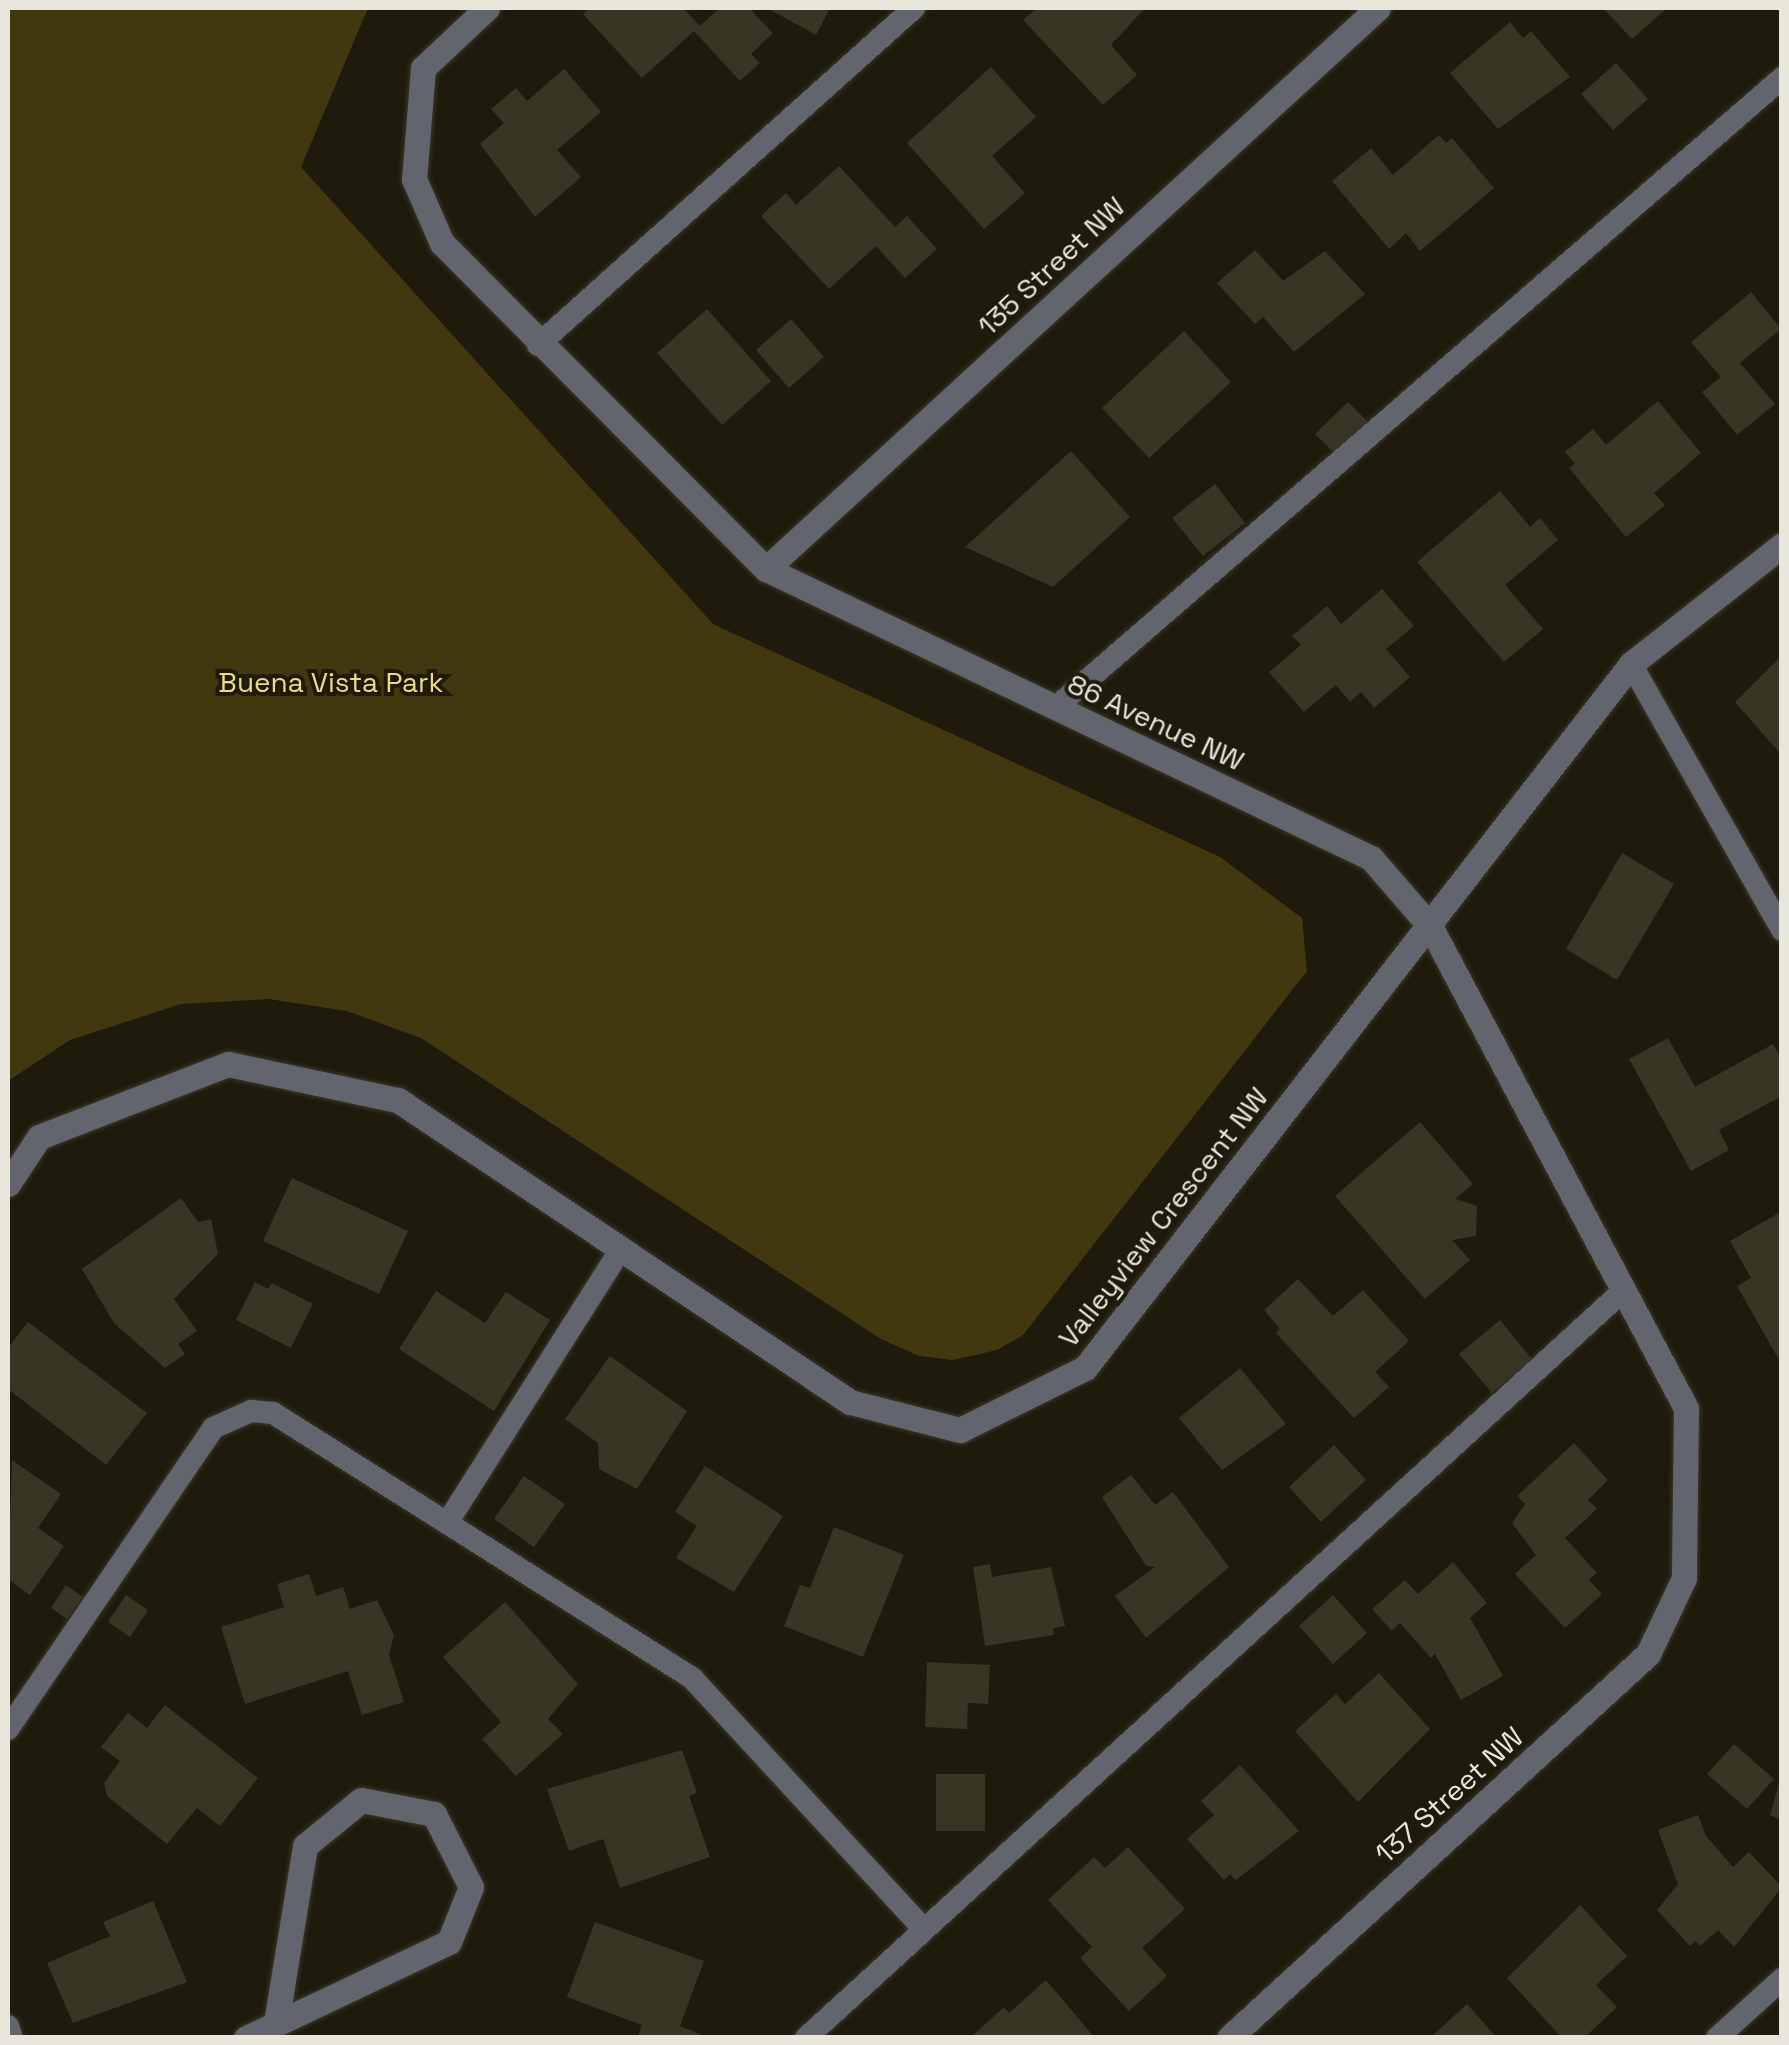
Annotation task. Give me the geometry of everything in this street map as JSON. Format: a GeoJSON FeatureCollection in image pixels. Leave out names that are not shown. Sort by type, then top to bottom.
{"type":"FeatureCollection","features":[{"type":"Feature","properties":{"kind":"street","name":"86 Avenue NW"},"geometry":{"type":"LineString","coordinates":[[487,8],[424,68],[414,178],[442,244],[538,345],[766,570],[1372,858],[1430,926],[1686,1408],[1684,1578]]}},
{"type":"Feature","properties":{"kind":"street","name":"135 Street NW"},"geometry":{"type":"LineString","coordinates":[[766,570],[1378,8]]}},
{"type":"Feature","properties":{"kind":"street","name":"Valleyview Crescent NW"},"geometry":{"type":"LineString","coordinates":[[8,1184],[39,1137],[228,1064],[398,1100],[850,1402],[960,1430],[1085,1368],[1630,664],[1782,545]]}},
{"type":"Feature","properties":{"kind":"street","name":"137 Street NW"},"geometry":{"type":"LineString","coordinates":[[1229,2038],[1648,1654],[1684,1578]]}},
{"type":"Feature","properties":{"kind":"street"},"geometry":{"type":"LineString","coordinates":[[246,2038],[276,2024],[448,1942],[471,1887],[434,1814],[361,1800],[305,1846],[276,2024]]}},
{"type":"Feature","properties":{"kind":"lane"},"geometry":{"type":"LineString","coordinates":[[538,345],[914,8]]}},
{"type":"Feature","properties":{"kind":"lane"},"geometry":{"type":"LineString","coordinates":[[1055,708],[1782,78]]}},
{"type":"Feature","properties":{"kind":"lane"},"geometry":{"type":"LineString","coordinates":[[1630,664],[1782,930]]}},
{"type":"Feature","properties":{"kind":"lane"},"geometry":{"type":"LineString","coordinates":[[446,1523],[621,1249]]}},
{"type":"Feature","properties":{"kind":"lane"},"geometry":{"type":"LineString","coordinates":[[806,2038],[1624,1290]]}},
{"type":"Feature","properties":{"kind":"lane"},"geometry":{"type":"LineString","coordinates":[[8,1728],[213,1428],[228,1418],[272,1413],[693,1678],[924,1929]]}},
{"type":"Feature","properties":{"kind":"lane"},"geometry":{"type":"LineString","coordinates":[[1717,2038],[1782,1979]]}},
{"type":"Feature","properties":{"kind":"lane"},"geometry":{"type":"LineString","coordinates":[[8,2026],[12,2038]]}},
{"type":"Feature","properties":{"kind":"green space","name":"Buena Vista Park"},"geometry":{"type":"Polygon","coordinates":[[[8,8],[368,8],[301,167],[713,624],[1220,857],[1302,918],[1307,971],[1023,1335],[997,1350],[953,1360],[919,1356],[881,1339],[421,1038],[347,1011],[269,999],[181,1004],[70,1040],[8,1081],[8,8]]]}},
{"type":"Feature","properties":{"kind":"building"},"geometry":{"type":"Polygon","coordinates":[[[590,8],[683,8],[700,26],[720,8],[749,8],[773,33],[751,54],[760,63],[740,81],[694,31],[642,78],[583,14],[590,8]]]}},
{"type":"Feature","properties":{"kind":"building"},"geometry":{"type":"Polygon","coordinates":[[[767,8],[830,8],[816,35],[767,8]]]}},
{"type":"Feature","properties":{"kind":"building"},"geometry":{"type":"Polygon","coordinates":[[[1037,8],[1145,8],[1111,45],[1137,75],[1103,105],[1023,20],[1037,8]]]}},
{"type":"Feature","properties":{"kind":"building"},"geometry":{"type":"Polygon","coordinates":[[[1603,8],[1667,8],[1632,39],[1603,8]]]}},
{"type":"Feature","properties":{"kind":"building"},"geometry":{"type":"Polygon","coordinates":[[[1510,22],[1523,38],[1531,31],[1570,77],[1498,129],[1450,73],[1510,22]]]}},
{"type":"Feature","properties":{"kind":"building"},"geometry":{"type":"Polygon","coordinates":[[[1616,63],[1648,99],[1613,130],[1581,94],[1616,63]]]}},
{"type":"Feature","properties":{"kind":"building"},"geometry":{"type":"Polygon","coordinates":[[[991,67],[1036,117],[992,156],[1025,193],[984,229],[907,143],[991,67]]]}},
{"type":"Feature","properties":{"kind":"building"},"geometry":{"type":"Polygon","coordinates":[[[564,69],[601,112],[557,150],[581,177],[535,217],[480,144],[504,123],[491,109],[516,88],[527,101],[564,69]]]}},
{"type":"Feature","properties":{"kind":"building"},"geometry":{"type":"Polygon","coordinates":[[[1439,135],[1446,143],[1452,138],[1494,188],[1420,251],[1406,233],[1389,249],[1332,181],[1371,148],[1393,175],[1439,135]]]}},
{"type":"Feature","properties":{"kind":"building"},"geometry":{"type":"Polygon","coordinates":[[[839,166],[895,227],[907,216],[937,249],[905,278],[876,246],[829,289],[761,216],[786,193],[796,205],[839,166]]]}},
{"type":"Feature","properties":{"kind":"building"},"geometry":{"type":"Polygon","coordinates":[[[1255,250],[1283,281],[1325,251],[1365,294],[1294,352],[1263,317],[1255,324],[1217,283],[1255,250]]]}},
{"type":"Feature","properties":{"kind":"building"},"geometry":{"type":"Polygon","coordinates":[[[1751,292],[1781,329],[1740,363],[1775,404],[1737,435],[1702,392],[1721,377],[1691,342],[1751,292]]]}},
{"type":"Feature","properties":{"kind":"building"},"geometry":{"type":"Polygon","coordinates":[[[707,309],[771,381],[722,425],[657,353],[707,309]]]}},
{"type":"Feature","properties":{"kind":"building"},"geometry":{"type":"Polygon","coordinates":[[[791,319],[824,357],[789,388],[756,350],[791,319]]]}},
{"type":"Feature","properties":{"kind":"building"},"geometry":{"type":"Polygon","coordinates":[[[1184,331],[1231,382],[1149,458],[1102,408],[1184,331]]]}},
{"type":"Feature","properties":{"kind":"building"},"geometry":{"type":"Polygon","coordinates":[[[1658,401],[1701,453],[1654,493],[1665,505],[1626,537],[1569,468],[1575,464],[1565,452],[1593,429],[1606,445],[1658,401]]]}},
{"type":"Feature","properties":{"kind":"building"},"geometry":{"type":"Polygon","coordinates":[[[1348,402],[1371,425],[1338,457],[1315,434],[1348,402]]]}},
{"type":"Feature","properties":{"kind":"building"},"geometry":{"type":"Polygon","coordinates":[[[1071,451],[1130,517],[1053,587],[965,547],[1071,451]]]}},
{"type":"Feature","properties":{"kind":"building"},"geometry":{"type":"Polygon","coordinates":[[[1215,484],[1245,523],[1203,556],[1172,518],[1215,484]]]}},
{"type":"Feature","properties":{"kind":"building"},"geometry":{"type":"Polygon","coordinates":[[[1500,491],[1530,527],[1540,518],[1558,540],[1505,585],[1543,629],[1504,662],[1417,562],[1500,491]]]}},
{"type":"Feature","properties":{"kind":"building"},"geometry":{"type":"Polygon","coordinates":[[[1382,589],[1414,626],[1386,649],[1410,677],[1374,708],[1361,692],[1350,702],[1336,685],[1304,712],[1269,672],[1301,645],[1292,636],[1327,606],[1341,624],[1382,589]]]}},
{"type":"Feature","properties":{"kind":"building"},"geometry":{"type":"Polygon","coordinates":[[[1782,655],[1782,750],[1779,752],[1735,702],[1782,655]]]}},
{"type":"Feature","properties":{"kind":"building"},"geometry":{"type":"Polygon","coordinates":[[[1622,853],[1674,884],[1617,980],[1566,949],[1622,853]]]}},
{"type":"Feature","properties":{"kind":"building"},"geometry":{"type":"Polygon","coordinates":[[[1668,1038],[1695,1087],[1773,1044],[1782,1059],[1782,1096],[1719,1130],[1729,1150],[1691,1171],[1629,1059],[1668,1038]]]}},
{"type":"Feature","properties":{"kind":"building"},"geometry":{"type":"Polygon","coordinates":[[[1420,1122],[1473,1184],[1455,1199],[1477,1206],[1476,1236],[1452,1240],[1470,1260],[1425,1299],[1335,1196],[1420,1122]]]}},
{"type":"Feature","properties":{"kind":"building"},"geometry":{"type":"Polygon","coordinates":[[[292,1178],[408,1231],[379,1294],[263,1241],[292,1178]]]}},
{"type":"Feature","properties":{"kind":"building"},"geometry":{"type":"Polygon","coordinates":[[[181,1198],[198,1222],[211,1219],[218,1254],[174,1299],[197,1331],[178,1344],[185,1354],[165,1368],[114,1323],[82,1269],[181,1198]]]}},
{"type":"Feature","properties":{"kind":"building"},"geometry":{"type":"Polygon","coordinates":[[[1782,1211],[1782,1365],[1737,1286],[1751,1278],[1730,1241],[1782,1211]]]}},
{"type":"Feature","properties":{"kind":"building"},"geometry":{"type":"Polygon","coordinates":[[[1298,1279],[1333,1316],[1363,1290],[1409,1341],[1375,1372],[1389,1387],[1354,1418],[1276,1333],[1280,1329],[1264,1310],[1298,1279]]]}},
{"type":"Feature","properties":{"kind":"building"},"geometry":{"type":"Polygon","coordinates":[[[255,1282],[268,1289],[272,1283],[313,1304],[291,1348],[236,1320],[255,1282]]]}},
{"type":"Feature","properties":{"kind":"building"},"geometry":{"type":"Polygon","coordinates":[[[436,1291],[485,1323],[506,1292],[550,1320],[494,1411],[399,1349],[436,1291]]]}},
{"type":"Feature","properties":{"kind":"building"},"geometry":{"type":"Polygon","coordinates":[[[1500,1320],[1532,1359],[1492,1393],[1459,1354],[1500,1320]]]}},
{"type":"Feature","properties":{"kind":"building"},"geometry":{"type":"Polygon","coordinates":[[[28,1322],[147,1413],[106,1465],[8,1389],[8,1348],[28,1322]]]}},
{"type":"Feature","properties":{"kind":"building"},"geometry":{"type":"Polygon","coordinates":[[[610,1356],[687,1411],[637,1489],[599,1469],[598,1443],[565,1419],[610,1356]]]}},
{"type":"Feature","properties":{"kind":"building"},"geometry":{"type":"Polygon","coordinates":[[[1240,1368],[1286,1424],[1222,1470],[1179,1418],[1240,1368]]]}},
{"type":"Feature","properties":{"kind":"building"},"geometry":{"type":"Polygon","coordinates":[[[1574,1443],[1608,1480],[1588,1500],[1597,1509],[1565,1538],[1597,1573],[1589,1580],[1602,1594],[1565,1628],[1515,1574],[1536,1555],[1512,1523],[1525,1504],[1517,1496],[1574,1443]]]}},
{"type":"Feature","properties":{"kind":"building"},"geometry":{"type":"Polygon","coordinates":[[[1334,1445],[1366,1480],[1321,1522],[1289,1487],[1334,1445]]]}},
{"type":"Feature","properties":{"kind":"building"},"geometry":{"type":"Polygon","coordinates":[[[12,1460],[61,1494],[38,1528],[64,1546],[30,1595],[8,1579],[12,1460]]]}},
{"type":"Feature","properties":{"kind":"building"},"geometry":{"type":"Polygon","coordinates":[[[705,1466],[783,1516],[734,1592],[676,1558],[697,1526],[675,1512],[705,1466]]]}},
{"type":"Feature","properties":{"kind":"building"},"geometry":{"type":"Polygon","coordinates":[[[1131,1475],[1155,1505],[1173,1492],[1229,1567],[1146,1638],[1115,1596],[1155,1567],[1146,1566],[1102,1497],[1131,1475]]]}},
{"type":"Feature","properties":{"kind":"building"},"geometry":{"type":"Polygon","coordinates":[[[524,1476],[565,1504],[534,1547],[494,1519],[524,1476]]]}},
{"type":"Feature","properties":{"kind":"building"},"geometry":{"type":"Polygon","coordinates":[[[834,1527],[904,1555],[863,1657],[784,1626],[800,1585],[810,1588],[834,1527]]]}},
{"type":"Feature","properties":{"kind":"building"},"geometry":{"type":"Polygon","coordinates":[[[1453,1562],[1487,1603],[1470,1618],[1503,1676],[1461,1700],[1435,1654],[1431,1658],[1400,1623],[1392,1631],[1372,1609],[1405,1580],[1418,1594],[1453,1562]]]}},
{"type":"Feature","properties":{"kind":"building"},"geometry":{"type":"Polygon","coordinates":[[[990,1564],[992,1577],[1051,1567],[1065,1626],[1053,1628],[1054,1635],[985,1646],[973,1567],[990,1564]]]}},
{"type":"Feature","properties":{"kind":"building"},"geometry":{"type":"Polygon","coordinates":[[[309,1574],[316,1596],[343,1587],[350,1609],[377,1600],[394,1635],[389,1655],[404,1702],[362,1715],[348,1671],[245,1704],[221,1627],[284,1607],[277,1584],[309,1574]]]}},
{"type":"Feature","properties":{"kind":"building"},"geometry":{"type":"Polygon","coordinates":[[[66,1585],[83,1597],[67,1619],[51,1608],[66,1585]]]}},
{"type":"Feature","properties":{"kind":"building"},"geometry":{"type":"Polygon","coordinates":[[[126,1595],[148,1610],[130,1637],[108,1622],[126,1595]]]}},
{"type":"Feature","properties":{"kind":"building"},"geometry":{"type":"Polygon","coordinates":[[[1333,1595],[1367,1633],[1333,1664],[1299,1626],[1333,1595]]]}},
{"type":"Feature","properties":{"kind":"building"},"geometry":{"type":"Polygon","coordinates":[[[505,1602],[578,1684],[548,1719],[563,1734],[516,1776],[482,1739],[501,1722],[443,1657],[505,1602]]]}},
{"type":"Feature","properties":{"kind":"building"},"geometry":{"type":"Polygon","coordinates":[[[927,1662],[990,1665],[988,1704],[968,1703],[967,1729],[925,1727],[927,1662]]]}},
{"type":"Feature","properties":{"kind":"building"},"geometry":{"type":"Polygon","coordinates":[[[1379,1673],[1430,1729],[1358,1802],[1295,1731],[1336,1694],[1345,1704],[1379,1673]]]}},
{"type":"Feature","properties":{"kind":"building"},"geometry":{"type":"Polygon","coordinates":[[[165,1705],[258,1778],[220,1826],[197,1808],[167,1844],[107,1796],[104,1783],[120,1761],[101,1747],[128,1713],[147,1728],[165,1705]]]}},
{"type":"Feature","properties":{"kind":"building"},"geometry":{"type":"Polygon","coordinates":[[[1734,1744],[1774,1779],[1747,1809],[1707,1774],[1734,1744]]]}},
{"type":"Feature","properties":{"kind":"building"},"geometry":{"type":"Polygon","coordinates":[[[682,1750],[697,1793],[689,1796],[710,1857],[620,1888],[603,1839],[569,1851],[547,1789],[682,1750]]]}},
{"type":"Feature","properties":{"kind":"building"},"geometry":{"type":"Polygon","coordinates":[[[1240,1765],[1299,1831],[1236,1880],[1230,1874],[1224,1880],[1187,1839],[1214,1815],[1201,1801],[1240,1765]]]}},
{"type":"Feature","properties":{"kind":"building"},"geometry":{"type":"Polygon","coordinates":[[[1782,1773],[1782,1820],[1770,1815],[1782,1773]]]}},
{"type":"Feature","properties":{"kind":"building"},"geometry":{"type":"Polygon","coordinates":[[[936,1774],[985,1774],[985,1831],[936,1831],[936,1774]]]}},
{"type":"Feature","properties":{"kind":"building"},"geometry":{"type":"Polygon","coordinates":[[[1698,1815],[1706,1836],[1733,1867],[1749,1852],[1782,1887],[1734,1947],[1718,1930],[1700,1946],[1696,1941],[1690,1946],[1657,1910],[1678,1884],[1658,1830],[1698,1815]]]}},
{"type":"Feature","properties":{"kind":"building"},"geometry":{"type":"Polygon","coordinates":[[[1128,1847],[1185,1909],[1142,1948],[1167,1976],[1129,2011],[1080,1958],[1092,1947],[1048,1900],[1094,1857],[1105,1868],[1128,1847]]]}},
{"type":"Feature","properties":{"kind":"building"},"geometry":{"type":"Polygon","coordinates":[[[153,1901],[187,1982],[73,2023],[47,1963],[110,1936],[103,1922],[153,1901]]]}},
{"type":"Feature","properties":{"kind":"building"},"geometry":{"type":"Polygon","coordinates":[[[1580,1905],[1627,1956],[1596,1985],[1617,2007],[1584,2038],[1562,2038],[1507,1978],[1580,1905]]]}},
{"type":"Feature","properties":{"kind":"building"},"geometry":{"type":"Polygon","coordinates":[[[595,1922],[704,1961],[680,2026],[709,2038],[637,2038],[642,2025],[567,1997],[595,1922]]]}},
{"type":"Feature","properties":{"kind":"building"},"geometry":{"type":"Polygon","coordinates":[[[1046,1980],[1095,2038],[970,2038],[1004,2007],[1009,2013],[1046,1980]]]}},
{"type":"Feature","properties":{"kind":"building"},"geometry":{"type":"Polygon","coordinates":[[[1467,2004],[1497,2038],[1430,2038],[1467,2004]]]}}]}
